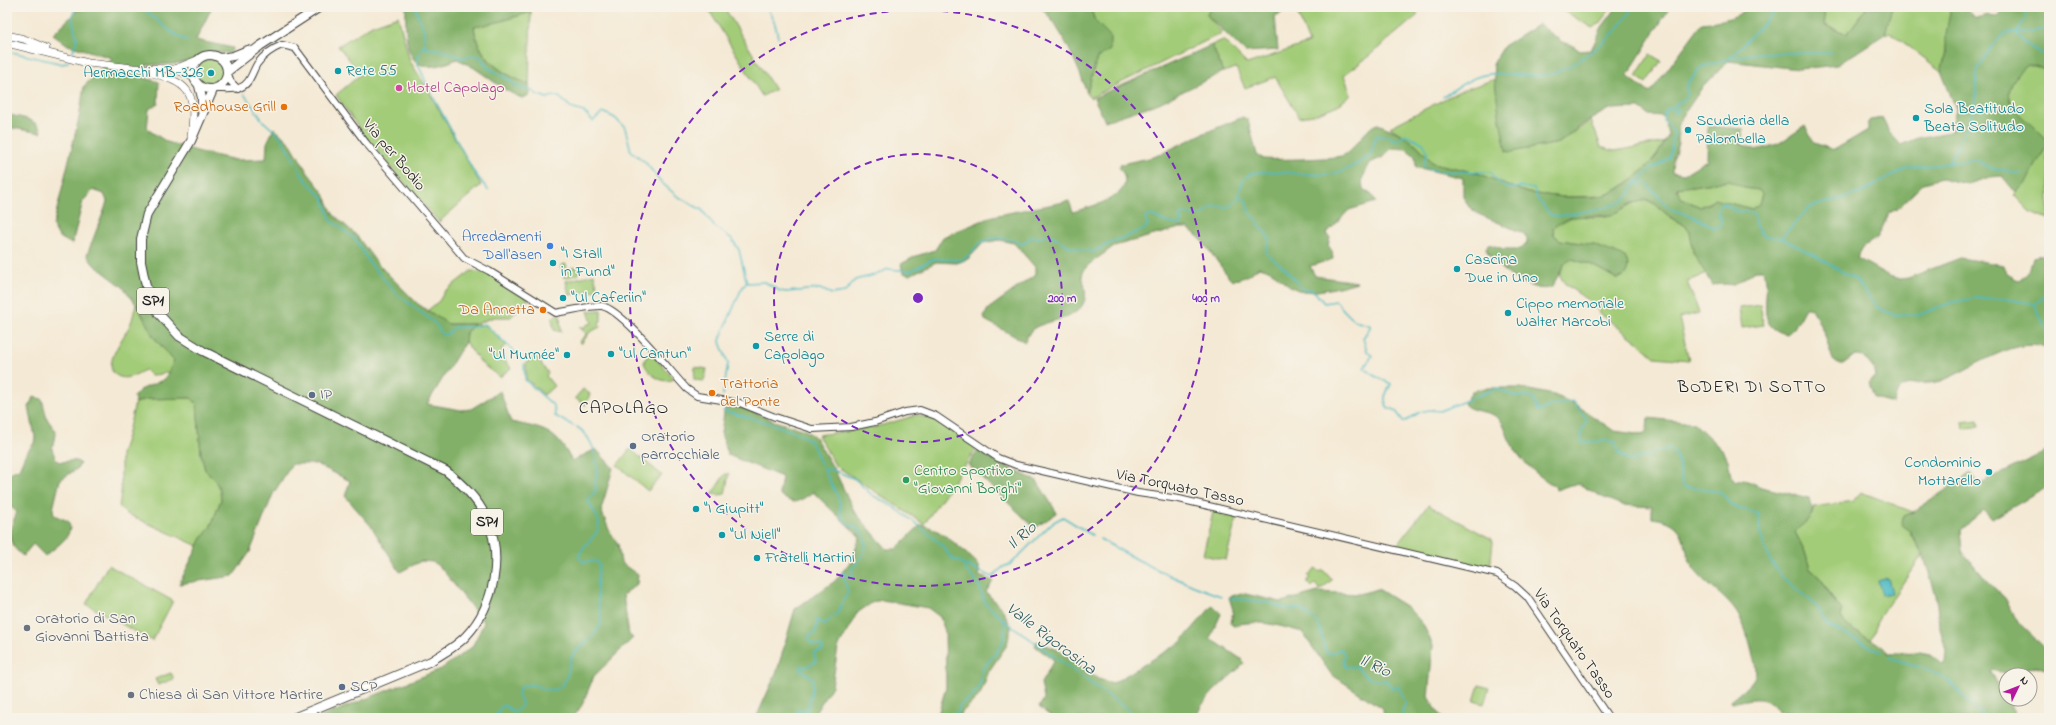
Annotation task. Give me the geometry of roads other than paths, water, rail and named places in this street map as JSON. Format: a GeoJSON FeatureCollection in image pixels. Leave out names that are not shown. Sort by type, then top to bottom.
{"type":"FeatureCollection","features":[{"type":"Feature","properties":{"kind":"main road","name":"SP1"},"geometry":{"type":"LineString","coordinates":[[293,718],[431,660],[450,650],[466,636],[482,613],[488,601],[494,582],[495,560],[492,537],[486,517],[475,499],[463,484],[446,471],[204,351],[179,336],[158,314],[146,286],[141,262],[141,239],[147,214],[191,141],[202,113],[215,89],[224,83],[228,72],[260,46],[320,7]]}},
{"type":"Feature","properties":{"kind":"main road"},"geometry":{"type":"LineString","coordinates":[[7,41],[88,63],[133,68],[175,69],[193,77],[193,71],[197,60]]}},
{"type":"Feature","properties":{"kind":"main road","name":"SP1"},"geometry":{"type":"LineString","coordinates":[[197,60],[206,55],[220,58],[234,56],[260,46]]}},
{"type":"Feature","properties":{"kind":"main road"},"geometry":{"type":"LineString","coordinates":[[220,58],[228,72]]}},
{"type":"Feature","properties":{"kind":"main road"},"geometry":{"type":"LineString","coordinates":[[175,69],[197,60]]}},
{"type":"Feature","properties":{"kind":"main road"},"geometry":{"type":"LineString","coordinates":[[133,68],[168,77],[180,83],[190,93],[194,117],[191,141]]}},
{"type":"Feature","properties":{"kind":"main road","name":"SP1"},"geometry":{"type":"LineString","coordinates":[[193,77],[199,86],[202,98],[202,113]]}},
{"type":"Feature","properties":{"kind":"main road"},"geometry":{"type":"LineString","coordinates":[[199,86],[215,89]]}},
{"type":"Feature","properties":{"kind":"street","name":"Via per Bodio"},"geometry":{"type":"LineString","coordinates":[[238,89],[247,83],[257,64],[265,54],[282,45],[295,48],[366,143],[464,258],[489,271],[556,313],[601,306],[611,311],[630,326],[692,393]]}},
{"type":"Feature","properties":{"kind":"street"},"geometry":{"type":"LineString","coordinates":[[228,72],[231,82],[238,89]]}},
{"type":"Feature","properties":{"kind":"street"},"geometry":{"type":"LineString","coordinates":[[215,89],[238,89]]}},
{"type":"Feature","properties":{"kind":"street","name":"Via Torquato Tasso"},"geometry":{"type":"LineString","coordinates":[[692,393],[702,397],[740,403],[774,417],[812,429],[851,427],[875,422],[905,412],[920,410],[936,416],[993,454],[1016,465],[1138,493],[1179,499],[1497,574],[1515,586],[1527,597],[1609,718]]}},
{"type":"Feature","properties":{"kind":"water"},"geometry":{"type":"Polygon","coordinates":[[[1888,578],[1892,593],[1882,595],[1878,581],[1888,578]]]}},
{"type":"Feature","properties":{"kind":"waterway"},"geometry":{"type":"LineString","coordinates":[[72,54],[77,39],[72,18],[75,7]]}},
{"type":"Feature","properties":{"kind":"waterway"},"geometry":{"type":"LineString","coordinates":[[141,7],[174,34],[187,41]]}},
{"type":"Feature","properties":{"kind":"waterway"},"geometry":{"type":"LineString","coordinates":[[415,7],[424,31],[425,48],[442,50],[462,58],[477,55],[488,68],[511,81],[518,88],[530,89],[536,94],[547,98],[554,96],[559,97],[573,109],[584,112],[593,121],[603,112],[615,118],[625,128],[631,151],[645,162],[662,183],[677,196],[702,210],[714,226],[732,239],[739,250],[747,283],[765,282],[780,291],[786,292],[820,289],[832,294],[845,292],[855,280],[878,274],[888,269],[911,271],[933,259],[963,260],[976,247],[989,239],[1008,239],[1021,244],[1025,243],[1032,236],[1039,238],[1046,235],[1053,236],[1070,247],[1093,252],[1112,242],[1145,229],[1148,224],[1145,218],[1148,216],[1154,216],[1164,222],[1179,225],[1182,221],[1179,218],[1181,214],[1202,215],[1214,206],[1228,207],[1238,199],[1242,182],[1249,175],[1265,172],[1322,175],[1336,173],[1351,167],[1370,156],[1376,136],[1390,137],[1398,141],[1405,134],[1423,143],[1428,152],[1424,162],[1425,168],[1438,171],[1490,172],[1507,188],[1525,187],[1534,189],[1538,200],[1551,215],[1558,216],[1611,206],[1626,199],[1634,185],[1646,183],[1669,208],[1699,219],[1714,228],[1720,227],[1721,219],[1717,213],[1719,207],[1723,203],[1736,211],[1750,212],[1754,215],[1756,227],[1763,236],[1781,238],[1816,256],[1856,280],[1878,308],[1895,315],[1919,315],[1953,302],[1976,298],[2007,299],[2035,304],[2042,299],[2049,286]]}},
{"type":"Feature","properties":{"kind":"waterway"},"geometry":{"type":"LineString","coordinates":[[767,7],[775,24],[778,37]]}},
{"type":"Feature","properties":{"kind":"waterway"},"geometry":{"type":"LineString","coordinates":[[1443,97],[1470,80],[1488,74],[1495,73],[1536,76],[1555,72],[1568,66],[1582,59],[1607,39],[1618,28],[1632,7]]}},
{"type":"Feature","properties":{"kind":"waterway"},"geometry":{"type":"LineString","coordinates":[[1634,185],[1651,169],[1670,158],[1674,132],[1664,121],[1663,116],[1667,109],[1672,108],[1675,113],[1678,111],[1675,104],[1686,99],[1687,84],[1701,67],[1729,59],[1779,7]]}},
{"type":"Feature","properties":{"kind":"waterway"},"geometry":{"type":"LineString","coordinates":[[2027,7],[2025,19],[2017,33],[2024,43],[2049,58]]}},
{"type":"Feature","properties":{"kind":"waterway"},"geometry":{"type":"LineString","coordinates":[[1948,164],[1960,142],[1973,111],[1976,99],[1977,71],[1993,44],[2006,33],[2029,33],[2049,27]]}},
{"type":"Feature","properties":{"kind":"waterway"},"geometry":{"type":"LineString","coordinates":[[424,46],[420,51],[417,62],[429,89],[474,172],[488,190]]}},
{"type":"Feature","properties":{"kind":"waterway"},"geometry":{"type":"LineString","coordinates":[[7,51],[63,64],[68,62]]}},
{"type":"Feature","properties":{"kind":"waterway"},"geometry":{"type":"LineString","coordinates":[[1730,58],[1759,53],[1832,53]]}},
{"type":"Feature","properties":{"kind":"waterway"},"geometry":{"type":"LineString","coordinates":[[244,94],[263,121],[281,137],[304,178],[323,198],[331,220],[356,240],[369,262],[397,294],[436,324],[442,335],[446,335],[455,327],[473,327],[485,324],[523,360]]}},
{"type":"Feature","properties":{"kind":"waterway"},"geometry":{"type":"LineString","coordinates":[[1781,238],[1807,210],[1814,206],[1858,194],[1907,168],[1974,160],[1993,168],[2021,174]]}},
{"type":"Feature","properties":{"kind":"waterway"},"geometry":{"type":"LineString","coordinates":[[1240,196],[1247,201],[1247,208],[1270,239],[1266,251],[1269,256],[1284,267],[1302,289],[1313,290],[1324,303],[1336,301],[1352,318],[1358,322],[1371,326],[1363,338],[1367,351],[1372,356],[1364,368],[1375,376],[1391,384],[1385,400],[1387,407],[1395,410],[1404,422],[1420,412],[1429,410],[1440,411],[1497,388],[1514,396],[1532,397],[1539,411],[1552,405],[1573,401],[1587,420],[1581,432],[1582,442],[1615,442],[1618,453],[1631,461],[1669,448],[1677,457],[1679,462],[1684,487],[1721,492],[1730,503],[1737,508],[1759,514],[1760,533],[1765,548],[1770,560],[1782,577],[1817,606],[1827,625],[1881,652]]}},
{"type":"Feature","properties":{"kind":"waterway"},"geometry":{"type":"LineString","coordinates":[[723,395],[728,363],[720,342],[721,337],[741,290],[746,283]]}},
{"type":"Feature","properties":{"kind":"waterway"},"geometry":{"type":"LineString","coordinates":[[2035,305],[2049,336]]}},
{"type":"Feature","properties":{"kind":"waterway"},"geometry":{"type":"LineString","coordinates":[[524,364],[525,380],[554,406],[555,416],[574,426]]}},
{"type":"Feature","properties":{"kind":"waterway"},"geometry":{"type":"LineString","coordinates":[[723,411],[768,423],[803,436],[811,443],[821,465]]}},
{"type":"Feature","properties":{"kind":"waterway"},"geometry":{"type":"LineString","coordinates":[[494,718],[502,706],[505,706],[515,712],[520,708],[522,703],[518,695],[519,689],[524,686],[534,685],[551,690],[561,686],[566,679],[573,655],[593,636],[601,622],[597,592],[599,565],[596,561],[583,562],[579,557],[584,547],[595,535],[599,525],[597,516],[588,499],[596,491],[595,485],[597,463],[592,445],[582,430],[577,427]]}},
{"type":"Feature","properties":{"kind":"waterway"},"geometry":{"type":"LineString","coordinates":[[796,718],[798,708],[802,711],[808,708],[813,685],[812,677],[801,670],[801,666],[806,667],[816,662],[814,653],[823,650],[822,646],[812,644],[809,640],[809,636],[816,632],[817,620],[826,625],[828,621],[837,614],[848,592],[842,572],[853,578],[852,568],[863,554],[866,544],[862,533],[857,528],[845,522],[842,518],[839,500],[824,469],[831,469],[855,479],[872,495],[891,505],[917,524],[943,546],[951,558],[992,577],[1003,567],[1011,564],[1052,523],[1063,517],[1092,535]]}},
{"type":"Feature","properties":{"kind":"waterway","name":"Il Rio"},"geometry":{"type":"LineString","coordinates":[[1100,539],[1159,570],[1221,596]]}},
{"type":"Feature","properties":{"kind":"waterway","name":"Valle Rigorosina"},"geometry":{"type":"LineString","coordinates":[[965,566],[965,569],[979,585],[985,603],[1004,620],[1139,718]]}},
{"type":"Feature","properties":{"kind":"waterway","name":"Il Rio"},"geometry":{"type":"LineString","coordinates":[[1230,598],[1265,602],[1288,609],[1301,609],[1318,623],[1326,652],[1330,654],[1341,649],[1345,655],[1343,662],[1346,667],[1357,667],[1363,674],[1372,680],[1386,680],[1392,688],[1398,686],[1406,703],[1402,710],[1404,718]]}},
{"type":"Feature","properties":{"kind":"waterway"},"geometry":{"type":"LineString","coordinates":[[948,718],[949,715],[958,713],[959,706],[972,696],[979,687],[982,671],[1003,642],[1005,636],[1004,620]]}},
{"type":"Feature","properties":{"kind":"waterway"},"geometry":{"type":"LineString","coordinates":[[1889,657],[1937,673],[1949,681],[1985,718]]}},
{"type":"Feature","properties":{"kind":"place","name":"Rete 55"},"geometry":{"type":"Point","coordinates":[338,71]}},
{"type":"Feature","properties":{"kind":"place","name":"Aermacchi MB-326"},"geometry":{"type":"Point","coordinates":[211,73]}},
{"type":"Feature","properties":{"kind":"place","name":"Hotel Capolago"},"geometry":{"type":"Point","coordinates":[399,88]}},
{"type":"Feature","properties":{"kind":"place","name":"Roadhouse Grill"},"geometry":{"type":"Point","coordinates":[284,107]}},
{"type":"Feature","properties":{"kind":"place","name":"Sola Beatitudo Beata Solitudo"},"geometry":{"type":"Point","coordinates":[1916,118]}},
{"type":"Feature","properties":{"kind":"place","name":"Scuderia della Palombella"},"geometry":{"type":"Point","coordinates":[1688,130]}},
{"type":"Feature","properties":{"kind":"place","name":"Arredamenti Dall'asen"},"geometry":{"type":"Point","coordinates":[550,246]}},
{"type":"Feature","properties":{"kind":"place","name":"\"I Stall in Fund\""},"geometry":{"type":"Point","coordinates":[553,263]}},
{"type":"Feature","properties":{"kind":"place","name":"Cascina Due in Uno"},"geometry":{"type":"Point","coordinates":[1457,269]}},
{"type":"Feature","properties":{"kind":"place","name":"\"Ul Caferiin\""},"geometry":{"type":"Point","coordinates":[563,298]}},
{"type":"Feature","properties":{"kind":"place","name":"Da Annetta"},"geometry":{"type":"Point","coordinates":[543,310]}},
{"type":"Feature","properties":{"kind":"place","name":"Cippo memoriale Walter Marcobi"},"geometry":{"type":"Point","coordinates":[1508,313]}},
{"type":"Feature","properties":{"kind":"place","name":"Serre di Capolago"},"geometry":{"type":"Point","coordinates":[756,346]}},
{"type":"Feature","properties":{"kind":"place","name":"\"Ul Cantun\""},"geometry":{"type":"Point","coordinates":[611,354]}},
{"type":"Feature","properties":{"kind":"place","name":"\"Ul Murnée\""},"geometry":{"type":"Point","coordinates":[567,355]}},
{"type":"Feature","properties":{"kind":"place","name":"Trattoria del Ponte"},"geometry":{"type":"Point","coordinates":[712,393]}},
{"type":"Feature","properties":{"kind":"place","name":"IP"},"geometry":{"type":"Point","coordinates":[312,395]}},
{"type":"Feature","properties":{"kind":"place","name":"Oratorio parrocchiale"},"geometry":{"type":"Point","coordinates":[633,446]}},
{"type":"Feature","properties":{"kind":"place","name":"Condominio Mottarello"},"geometry":{"type":"Point","coordinates":[1989,472]}},
{"type":"Feature","properties":{"kind":"place","name":"Centro sportivo \"Giovanni Borghi\""},"geometry":{"type":"Point","coordinates":[906,480]}},
{"type":"Feature","properties":{"kind":"place","name":"\"I Giupitt\""},"geometry":{"type":"Point","coordinates":[696,509]}},
{"type":"Feature","properties":{"kind":"place","name":"\"Ul Niell\""},"geometry":{"type":"Point","coordinates":[722,535]}},
{"type":"Feature","properties":{"kind":"place","name":"Fratelli Martini"},"geometry":{"type":"Point","coordinates":[757,558]}},
{"type":"Feature","properties":{"kind":"place","name":"Oratorio di San Giovanni Battista"},"geometry":{"type":"Point","coordinates":[27,628]}},
{"type":"Feature","properties":{"kind":"place","name":"SCP"},"geometry":{"type":"Point","coordinates":[342,687]}},
{"type":"Feature","properties":{"kind":"place","name":"Chiesa di San Vittore Martire"},"geometry":{"type":"Point","coordinates":[131,695]}},
{"type":"Feature","properties":{"kind":"district","name":"BODERI DI SOTTO"},"geometry":{"type":"Point","coordinates":[1752,387]}},
{"type":"Feature","properties":{"kind":"district","name":"CAPOLAGO"},"geometry":{"type":"Point","coordinates":[624,409]}}]}
